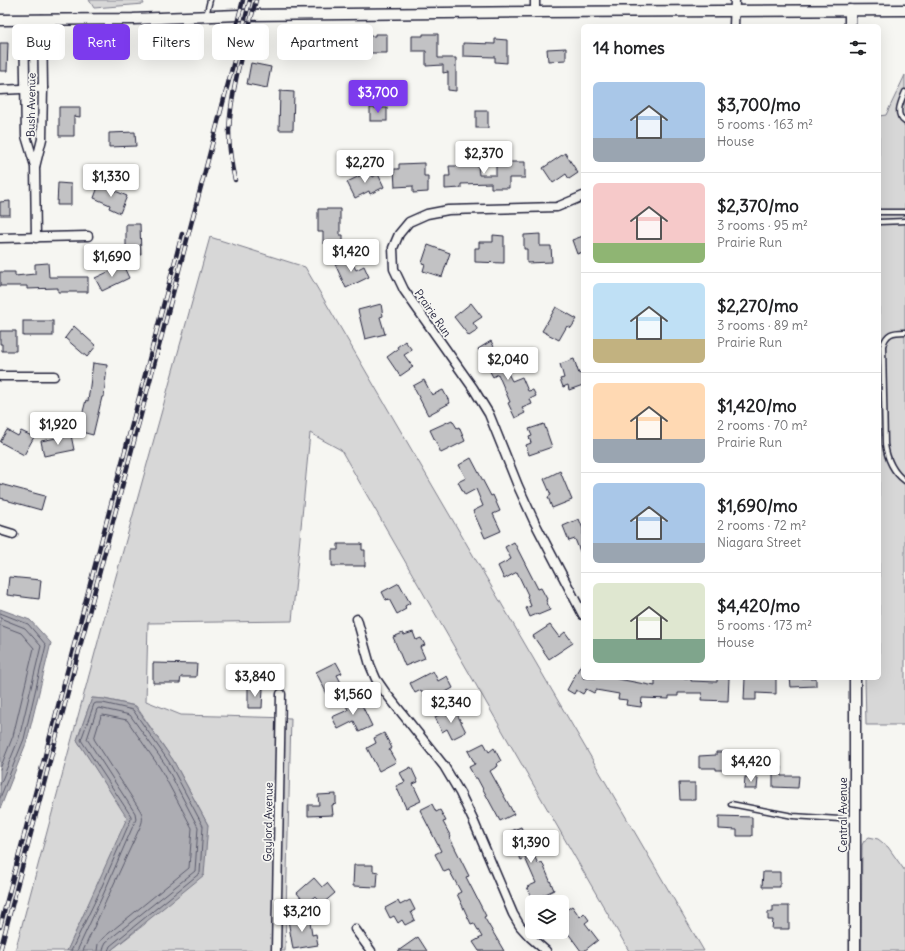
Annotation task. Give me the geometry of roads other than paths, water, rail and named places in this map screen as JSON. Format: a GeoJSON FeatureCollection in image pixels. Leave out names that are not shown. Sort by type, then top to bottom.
{"type":"FeatureCollection","features":[{"type":"Feature","properties":{"kind":"street"},"geometry":{"type":"LineString","coordinates":[[535,0],[535,12]]}},
{"type":"Feature","properties":{"kind":"street"},"geometry":{"type":"LineString","coordinates":[[734,24],[735,5]]}},
{"type":"Feature","properties":{"kind":"street"},"geometry":{"type":"LineString","coordinates":[[0,20],[132,19],[239,15],[535,12],[735,5],[850,10],[905,10]]}},
{"type":"Feature","properties":{"kind":"street"},"geometry":{"type":"LineString","coordinates":[[850,10],[850,24]]}},
{"type":"Feature","properties":{"kind":"street","name":"Bush Avenue"},"geometry":{"type":"LineString","coordinates":[[36,238],[35,167],[42,139],[42,19]]}},
{"type":"Feature","properties":{"kind":"street","name":"Bush Avenue"},"geometry":{"type":"LineString","coordinates":[[24,20],[26,136],[35,167]]}},
{"type":"Feature","properties":{"kind":"street"},"geometry":{"type":"LineString","coordinates":[[0,90],[43,88]]}},
{"type":"Feature","properties":{"kind":"street","name":"Prairie Run"},"geometry":{"type":"LineString","coordinates":[[581,197],[557,207],[448,210],[427,214],[409,222],[399,234],[393,248],[394,269],[404,290],[473,388],[489,414],[534,521],[581,611]]}},
{"type":"Feature","properties":{"kind":"street"},"geometry":{"type":"LineString","coordinates":[[0,238],[88,236]]}},
{"type":"Feature","properties":{"kind":"street"},"geometry":{"type":"LineString","coordinates":[[0,376],[54,376]]}},
{"type":"Feature","properties":{"kind":"street"},"geometry":{"type":"LineString","coordinates":[[0,530],[13,534]]}},
{"type":"Feature","properties":{"kind":"street"},"geometry":{"type":"LineString","coordinates":[[357,619],[370,665],[376,679],[444,766],[460,793],[473,820],[513,914],[520,926],[546,951]]}},
{"type":"Feature","properties":{"kind":"street","name":"Central Avenue"},"geometry":{"type":"LineString","coordinates":[[855,680],[855,951]]}},
{"type":"Feature","properties":{"kind":"street","name":"Gaylord Avenue"},"geometry":{"type":"LineString","coordinates":[[276,951],[281,694]]}},
{"type":"Feature","properties":{"kind":"street"},"geometry":{"type":"LineString","coordinates":[[355,929],[371,951]]}},
{"type":"Feature","properties":{"kind":"lane"},"geometry":{"type":"LineString","coordinates":[[206,16],[210,0]]}},
{"type":"Feature","properties":{"kind":"lane"},"geometry":{"type":"LineString","coordinates":[[905,92],[899,110],[900,117],[905,122]]}},
{"type":"Feature","properties":{"kind":"lane"},"geometry":{"type":"LineString","coordinates":[[881,212],[905,212]]}},
{"type":"Feature","properties":{"kind":"lane"},"geometry":{"type":"LineString","coordinates":[[881,222],[905,221]]}},
{"type":"Feature","properties":{"kind":"lane"},"geometry":{"type":"LineString","coordinates":[[905,332],[889,335],[886,337],[883,346],[886,454],[895,470],[905,481]]}},
{"type":"Feature","properties":{"kind":"lane"},"geometry":{"type":"LineString","coordinates":[[731,804],[793,816],[855,820]]}},
{"type":"Feature","properties":{"kind":"water"},"geometry":{"type":"Polygon","coordinates":[[[0,609],[30,620],[51,643],[27,741],[0,809],[0,609]]]}},
{"type":"Feature","properties":{"kind":"water"},"geometry":{"type":"Polygon","coordinates":[[[92,698],[104,699],[135,706],[173,760],[208,825],[204,875],[110,951],[67,951],[127,818],[77,740],[92,698]]]}},
{"type":"Feature","properties":{"kind":"railway"},"geometry":{"type":"LineString","coordinates":[[237,24],[243,0]]}},
{"type":"Feature","properties":{"kind":"railway"},"geometry":{"type":"LineString","coordinates":[[0,951],[250,0]]}},
{"type":"Feature","properties":{"kind":"railway"},"geometry":{"type":"LineString","coordinates":[[235,180],[229,144],[230,115],[239,65],[256,0]]}},
{"type":"Feature","properties":{"kind":"railway"},"geometry":{"type":"LineString","coordinates":[[0,927],[182,234]]}}]}
